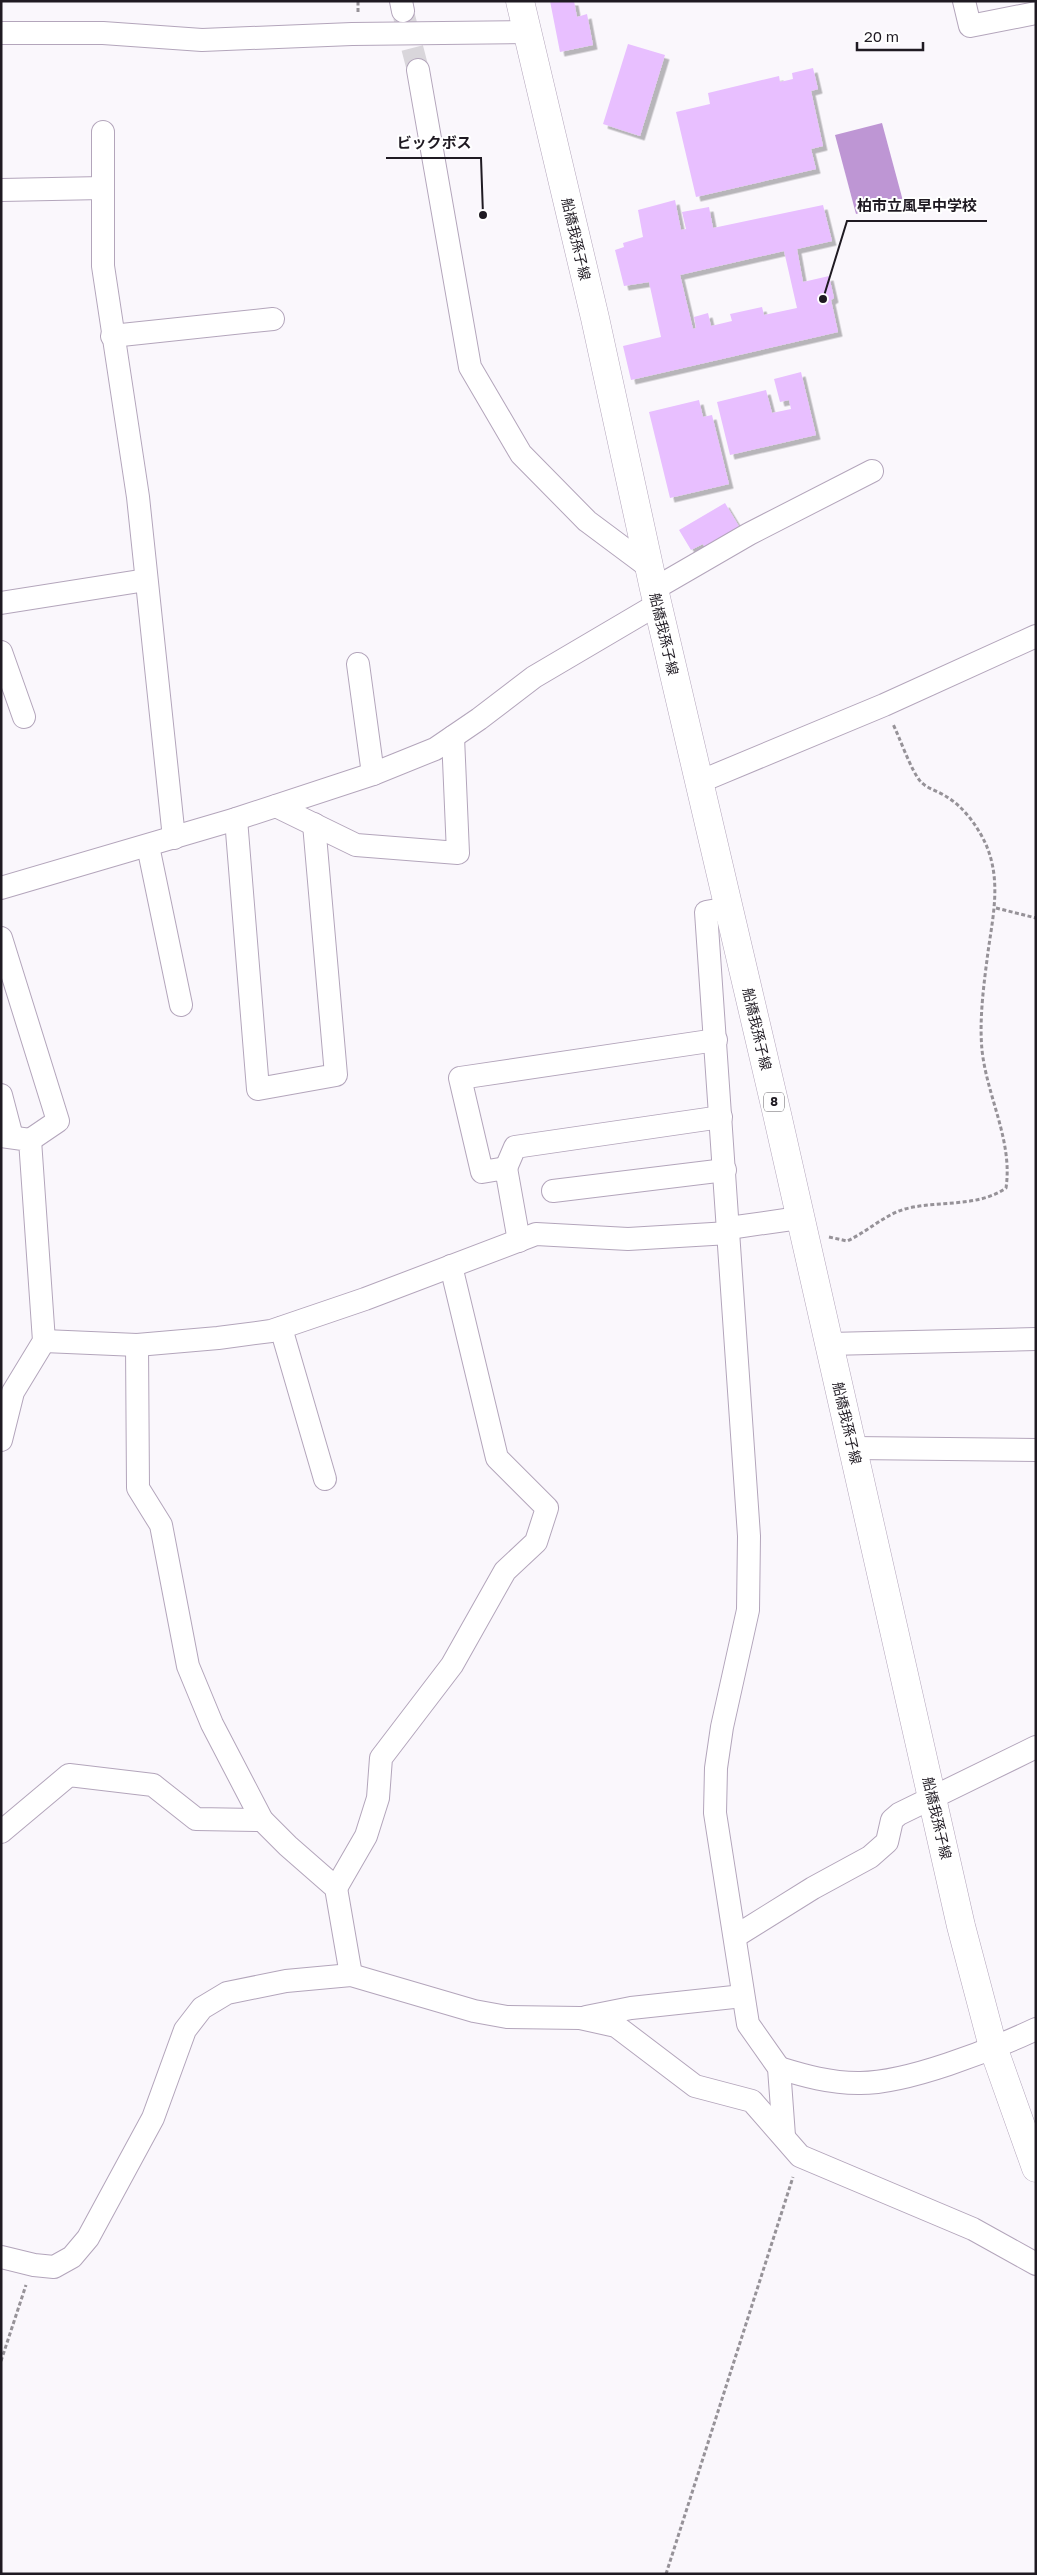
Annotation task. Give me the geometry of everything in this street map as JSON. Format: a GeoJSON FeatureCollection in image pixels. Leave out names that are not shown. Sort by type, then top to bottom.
{"type":"FeatureCollection","features":[{"type":"Feature","properties":{"kind":"main road","name":"船橋我孫子線"},"geometry":{"type":"LineString","coordinates":[[520,1],[595,318],[654,587],[853,1448],[961,1926],[993,2047],[1036,2168]]}},
{"type":"Feature","properties":{"kind":"street"},"geometry":{"type":"LineString","coordinates":[[964,1],[970,26],[1036,13]]}},
{"type":"Feature","properties":{"kind":"street"},"geometry":{"type":"LineString","coordinates":[[1,33],[103,33],[202,40],[352,34],[527,32]]}},
{"type":"Feature","properties":{"kind":"street"},"geometry":{"type":"LineString","coordinates":[[418,70],[470,367],[521,454],[654,587]]}},
{"type":"Feature","properties":{"kind":"street"},"geometry":{"type":"LineString","coordinates":[[103,132],[103,266],[112,336],[138,497],[174,838]]}},
{"type":"Feature","properties":{"kind":"street"},"geometry":{"type":"LineString","coordinates":[[1,190],[103,188]]}},
{"type":"Feature","properties":{"kind":"street"},"geometry":{"type":"LineString","coordinates":[[112,336],[273,319]]}},
{"type":"Feature","properties":{"kind":"street"},"geometry":{"type":"LineString","coordinates":[[1,888],[236,819],[373,774],[434,748],[453,737],[654,587],[749,534],[872,472]]}},
{"type":"Feature","properties":{"kind":"street"},"geometry":{"type":"LineString","coordinates":[[1,604],[146,580]]}},
{"type":"Feature","properties":{"kind":"street"},"geometry":{"type":"LineString","coordinates":[[699,782],[884,705],[1036,636]]}},
{"type":"Feature","properties":{"kind":"street"},"geometry":{"type":"LineString","coordinates":[[1,652],[24,717]]}},
{"type":"Feature","properties":{"kind":"street"},"geometry":{"type":"LineString","coordinates":[[358,664],[373,774]]}},
{"type":"Feature","properties":{"kind":"street"},"geometry":{"type":"LineString","coordinates":[[276,806],[356,845],[458,853],[453,737]]}},
{"type":"Feature","properties":{"kind":"street"},"geometry":{"type":"LineString","coordinates":[[236,819],[258,1089],[336,1075],[314,824]]}},
{"type":"Feature","properties":{"kind":"street"},"geometry":{"type":"LineString","coordinates":[[148,846],[181,1005]]}},
{"type":"Feature","properties":{"kind":"street"},"geometry":{"type":"LineString","coordinates":[[728,908],[706,912],[749,1536],[748,1610],[722,1728],[716,1768],[715,1814],[736,1936],[748,2024],[779,2068],[784,2136]]}},
{"type":"Feature","properties":{"kind":"street"},"geometry":{"type":"LineString","coordinates":[[1,938],[58,1121],[15,1138]]}},
{"type":"Feature","properties":{"kind":"street"},"geometry":{"type":"LineString","coordinates":[[506,1168],[482,1172],[460,1078],[716,1040]]}},
{"type":"Feature","properties":{"kind":"street"},"geometry":{"type":"LineString","coordinates":[[1,1095],[15,1138],[44,1341],[13,1392],[1,1440]]}},
{"type":"Feature","properties":{"kind":"street"},"geometry":{"type":"LineString","coordinates":[[519,1241],[506,1168],[515,1147],[721,1117]]}},
{"type":"Feature","properties":{"kind":"street"},"geometry":{"type":"LineString","coordinates":[[553,1191],[725,1170]]}},
{"type":"Feature","properties":{"kind":"street"},"geometry":{"type":"LineString","coordinates":[[44,1341],[137,1345],[218,1338],[281,1328],[536,1234],[628,1239],[801,1225]]}},
{"type":"Feature","properties":{"kind":"street"},"geometry":{"type":"LineString","coordinates":[[336,1888],[366,1836],[378,1798],[381,1758],[452,1665],[505,1571],[536,1542],[547,1508],[497,1458],[451,1266]]}},
{"type":"Feature","properties":{"kind":"street"},"geometry":{"type":"LineString","coordinates":[[281,1328],[325,1479]]}},
{"type":"Feature","properties":{"kind":"street"},"geometry":{"type":"LineString","coordinates":[[829,1344],[1036,1339]]}},
{"type":"Feature","properties":{"kind":"street"},"geometry":{"type":"LineString","coordinates":[[137,1345],[138,1488],[162,1525],[188,1666],[212,1724],[262,1820],[336,1888],[351,1975]]}},
{"type":"Feature","properties":{"kind":"street"},"geometry":{"type":"LineString","coordinates":[[853,1448],[1036,1450]]}},
{"type":"Feature","properties":{"kind":"street"},"geometry":{"type":"LineString","coordinates":[[736,1936],[812,1888],[870,1857],[887,1842],[892,1820],[899,1814],[1036,1747]]}},
{"type":"Feature","properties":{"kind":"street"},"geometry":{"type":"LineString","coordinates":[[4,1825],[69,1775],[153,1785],[196,1820],[262,1820]]}},
{"type":"Feature","properties":{"kind":"street"},"geometry":{"type":"LineString","coordinates":[[1,2257],[34,2265],[54,2267],[72,2257],[88,2238],[153,2118],[185,2030],[202,2008],[227,1993],[286,1981],[351,1975],[474,2011],[507,2017],[580,2018],[616,2026],[695,2086],[752,2101],[800,2156],[973,2229],[1036,2264]]}},
{"type":"Feature","properties":{"kind":"street"},"geometry":{"type":"LineString","coordinates":[[580,2018],[631,2008],[743,1996]]}},
{"type":"Feature","properties":{"kind":"street"},"geometry":{"type":"LineString","coordinates":[[779,2068],[821,2080],[859,2083],[898,2078],[993,2047],[1036,2029]]}},
{"type":"Feature","properties":{"kind":"path"},"geometry":{"type":"LineString","coordinates":[[358,1],[358,8]]}},
{"type":"Feature","properties":{"kind":"path"},"geometry":{"type":"LineString","coordinates":[[801,1225],[847,1241],[891,1215],[906,1209],[992,1198],[1006,1188],[1009,1173],[1004,1142],[982,1050],[988,952],[996,908],[994,877],[987,847],[971,819],[948,797],[919,780],[884,705]]}},
{"type":"Feature","properties":{"kind":"path"},"geometry":{"type":"LineString","coordinates":[[996,908],[1036,918]]}},
{"type":"Feature","properties":{"kind":"path"},"geometry":{"type":"LineString","coordinates":[[666,2574],[800,2156]]}},
{"type":"Feature","properties":{"kind":"path"},"geometry":{"type":"LineString","coordinates":[[1,2361],[34,2265]]}},
{"type":"Feature","properties":{"kind":"shaded area"},"geometry":{"type":"Polygon","coordinates":[[[882,123],[903,201],[856,214],[835,135],[882,123]]]}},
{"type":"Feature","properties":{"kind":"building"},"geometry":{"type":"Polygon","coordinates":[[[550,1],[574,1],[577,17],[587,14],[593,45],[560,52],[550,1]]]}},
{"type":"Feature","properties":{"kind":"building"},"geometry":{"type":"Polygon","coordinates":[[[628,44],[665,55],[640,136],[603,124],[628,44]]]}},
{"type":"Feature","properties":{"kind":"building"},"geometry":{"type":"Polygon","coordinates":[[[813,68],[818,89],[811,91],[823,146],[811,149],[816,169],[696,197],[676,112],[710,104],[708,93],[779,76],[780,82],[793,79],[792,73],[813,68]]]}},
{"type":"Feature","properties":{"kind":"building"},"geometry":{"type":"Polygon","coordinates":[[[675,200],[681,230],[686,229],[682,212],[709,207],[713,228],[823,205],[832,241],[797,249],[803,282],[829,276],[834,298],[831,300],[838,332],[631,380],[623,346],[661,337],[649,282],[624,286],[615,250],[624,247],[623,243],[643,237],[638,210],[675,200]],[[784,251],[680,275],[693,329],[696,328],[694,317],[708,313],[711,326],[732,321],[730,314],[762,307],[764,315],[797,308],[784,251]]]}},
{"type":"Feature","properties":{"kind":"building"},"geometry":{"type":"Polygon","coordinates":[[[801,372],[816,435],[730,455],[717,402],[766,390],[772,413],[791,409],[789,400],[780,402],[774,379],[801,372]]]}},
{"type":"Feature","properties":{"kind":"building"},"geometry":{"type":"Polygon","coordinates":[[[699,400],[703,417],[712,415],[729,484],[670,498],[649,412],[699,400]]]}},
{"type":"Feature","properties":{"kind":"building"},"geometry":{"type":"Polygon","coordinates":[[[725,503],[740,528],[705,548],[703,544],[691,550],[679,530],[725,503]]]}},
{"type":"Feature","properties":{"kind":"tunnel"},"geometry":{"type":"LineString","coordinates":[[404,16],[418,70]]}},
{"type":"Feature","properties":{"kind":"place","name":"ビックボス"},"geometry":{"type":"Point","coordinates":[483,215]}},
{"type":"Feature","properties":{"kind":"place","name":"柏市立風早中学校"},"geometry":{"type":"Point","coordinates":[823,299]}}]}
